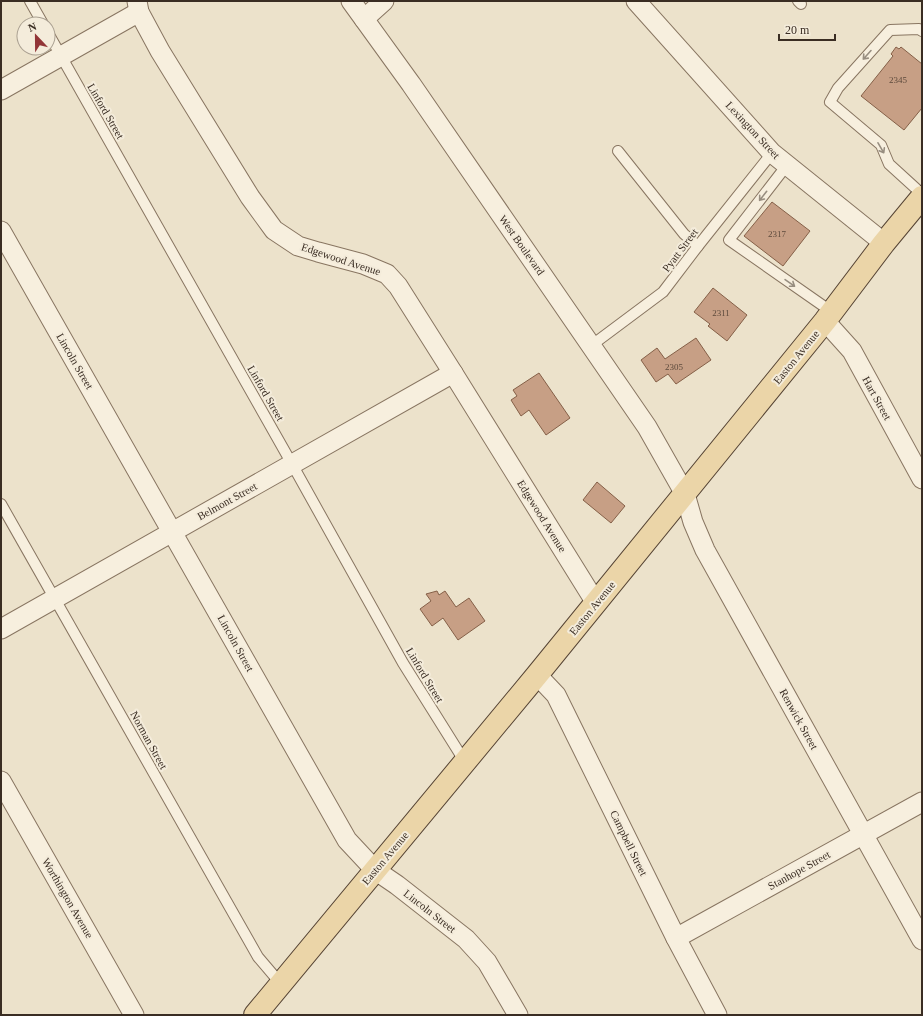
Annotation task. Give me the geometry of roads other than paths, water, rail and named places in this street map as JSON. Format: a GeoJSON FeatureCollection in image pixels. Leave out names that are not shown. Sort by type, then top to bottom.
{"type":"FeatureCollection","features":[{"type":"Feature","properties":{"kind":"main road","name":"Easton Avenue"},"geometry":{"type":"LineString","coordinates":[[255,1015],[685,494],[829,316],[922,195]]}},
{"type":"Feature","properties":{"kind":"street","name":"West Boulevard"},"geometry":{"type":"LineString","coordinates":[[351,1],[411,84],[647,427],[685,494]]}},
{"type":"Feature","properties":{"kind":"street"},"geometry":{"type":"LineString","coordinates":[[364,19],[384,1]]}},
{"type":"Feature","properties":{"kind":"street","name":"Lexington Street"},"geometry":{"type":"LineString","coordinates":[[636,1],[772,153],[884,243]]}},
{"type":"Feature","properties":{"kind":"street"},"geometry":{"type":"LineString","coordinates":[[1,90],[61,56],[138,6]]}},
{"type":"Feature","properties":{"kind":"street","name":"Edgewood Avenue"},"geometry":{"type":"LineString","coordinates":[[138,6],[160,51],[250,197],[274,230],[298,246],[363,264],[386,274],[398,286],[596,603]]}},
{"type":"Feature","properties":{"kind":"street","name":"Lincoln Street"},"geometry":{"type":"LineString","coordinates":[[1,231],[173,531],[347,840],[375,870],[398,885],[466,939],[487,962],[518,1015]]}},
{"type":"Feature","properties":{"kind":"street","name":"Hart Street"},"geometry":{"type":"LineString","coordinates":[[829,316],[852,352],[922,479]]}},
{"type":"Feature","properties":{"kind":"street","name":"Belmont Street"},"geometry":{"type":"LineString","coordinates":[[1,629],[453,373]]}},
{"type":"Feature","properties":{"kind":"street","name":"Renwick Street"},"geometry":{"type":"LineString","coordinates":[[685,494],[693,522],[705,550],[922,940]]}},
{"type":"Feature","properties":{"kind":"street","name":"Campbell Street"},"geometry":{"type":"LineString","coordinates":[[537,675],[556,695],[676,938],[717,1015]]}},
{"type":"Feature","properties":{"kind":"street","name":"Worthington Avenue"},"geometry":{"type":"LineString","coordinates":[[1,781],[134,1015]]}},
{"type":"Feature","properties":{"kind":"street","name":"Stanhope Street"},"geometry":{"type":"LineString","coordinates":[[676,938],[922,802]]}},
{"type":"Feature","properties":{"kind":"lane"},"geometry":{"type":"LineString","coordinates":[[30,1],[38,16]]}},
{"type":"Feature","properties":{"kind":"lane"},"geometry":{"type":"LineString","coordinates":[[922,31],[919,29],[890,30],[838,88],[830,102],[881,145],[889,164],[922,195]]}},
{"type":"Feature","properties":{"kind":"lane","name":"Linford Street"},"geometry":{"type":"LineString","coordinates":[[56,48],[403,663],[464,762]]}},
{"type":"Feature","properties":{"kind":"lane"},"geometry":{"type":"LineString","coordinates":[[618,151],[684,234],[698,246]]}},
{"type":"Feature","properties":{"kind":"lane","name":"Pyatt Street"},"geometry":{"type":"LineString","coordinates":[[592,346],[663,292],[772,153]]}},
{"type":"Feature","properties":{"kind":"lane"},"geometry":{"type":"LineString","coordinates":[[787,165],[729,240],[829,316]]}},
{"type":"Feature","properties":{"kind":"lane","name":"Norman Street"},"geometry":{"type":"LineString","coordinates":[[1,504],[258,957],[281,984]]}}]}
